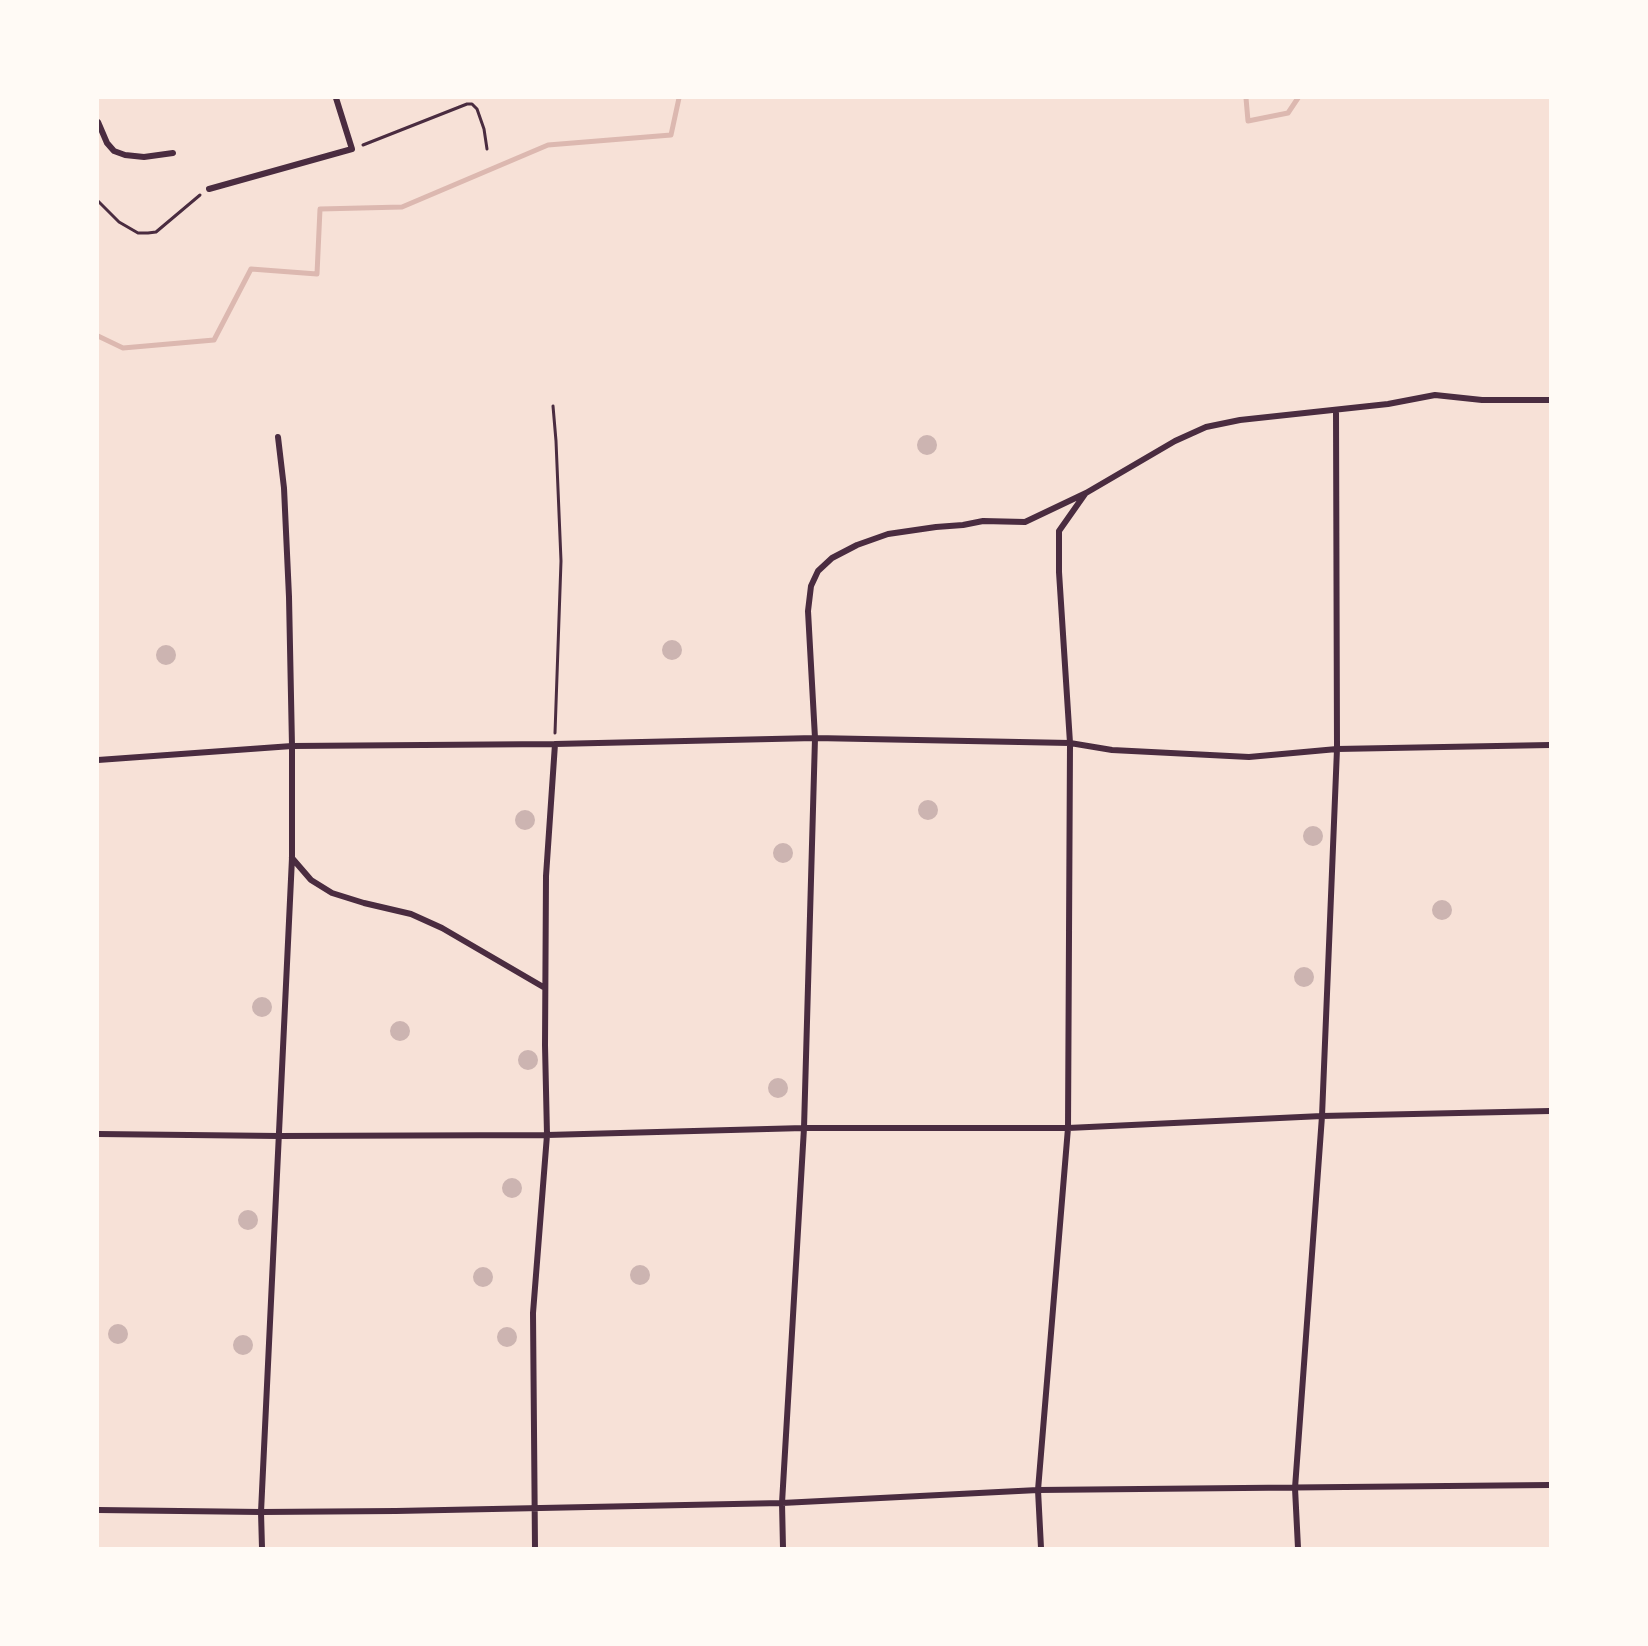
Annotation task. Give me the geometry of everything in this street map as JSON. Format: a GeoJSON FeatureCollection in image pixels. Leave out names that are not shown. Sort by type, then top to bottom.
{"type":"FeatureCollection","features":[{"type":"Feature","properties":{"kind":"street"},"geometry":{"type":"LineString","coordinates":[[209,189],[352,149],[336,98]]}},
{"type":"Feature","properties":{"kind":"street"},"geometry":{"type":"LineString","coordinates":[[98,122],[107,143],[114,151],[144,157],[173,153]]}},
{"type":"Feature","properties":{"kind":"street"},"geometry":{"type":"LineString","coordinates":[[783,1548],[782,1503],[804,1128],[815,738],[808,611],[811,586],[818,571],[832,558],[857,545],[888,534],[983,521],[1025,522],[1086,493],[1174,441],[1206,427],[1239,420],[1388,404],[1434,395],[1482,400],[1551,400]]}},
{"type":"Feature","properties":{"kind":"street"},"geometry":{"type":"LineString","coordinates":[[1298,1548],[1295,1488],[1322,1116],[1337,749],[1336,411]]}},
{"type":"Feature","properties":{"kind":"street"},"geometry":{"type":"LineString","coordinates":[[262,1548],[261,1512],[292,858],[288,573],[284,488],[278,437]]}},
{"type":"Feature","properties":{"kind":"street"},"geometry":{"type":"LineString","coordinates":[[1041,1548],[1038,1490],[1068,1128],[1070,743],[1059,572],[1059,531],[1086,493]]}},
{"type":"Feature","properties":{"kind":"street"},"geometry":{"type":"LineString","coordinates":[[98,760],[292,746],[555,744],[815,738],[1070,743],[1112,750],[1249,757],[1337,749],[1551,746]]}},
{"type":"Feature","properties":{"kind":"street"},"geometry":{"type":"LineString","coordinates":[[535,1548],[533,1313],[547,1135],[546,876],[555,744]]}},
{"type":"Feature","properties":{"kind":"street"},"geometry":{"type":"LineString","coordinates":[[292,858],[311,880],[332,893],[411,914],[442,928],[545,988]]}},
{"type":"Feature","properties":{"kind":"street"},"geometry":{"type":"LineString","coordinates":[[98,1134],[547,1135],[804,1128],[1068,1128],[1322,1116],[1551,1111]]}},
{"type":"Feature","properties":{"kind":"street"},"geometry":{"type":"LineString","coordinates":[[98,1510],[261,1512],[536,1508],[782,1503],[1038,1490],[1551,1485]]}},
{"type":"Feature","properties":{"kind":"path"},"geometry":{"type":"LineString","coordinates":[[352,149],[472,104],[477,109],[484,129],[487,149]]}},
{"type":"Feature","properties":{"kind":"path"},"geometry":{"type":"LineString","coordinates":[[98,201],[118,222],[138,232],[148,233],[156,231],[209,189]]}},
{"type":"Feature","properties":{"kind":"path"},"geometry":{"type":"LineString","coordinates":[[553,406],[561,561],[555,744]]}},
{"type":"Feature","properties":{"kind":"building"},"geometry":{"type":"Polygon","coordinates":[[[927,435],[934,438],[937,445],[934,452],[927,455],[920,452],[917,445],[920,438],[927,435]]]}},
{"type":"Feature","properties":{"kind":"building"},"geometry":{"type":"Polygon","coordinates":[[[672,640],[679,643],[682,650],[679,657],[672,660],[665,657],[662,650],[665,643],[672,640]]]}},
{"type":"Feature","properties":{"kind":"building"},"geometry":{"type":"Polygon","coordinates":[[[166,645],[173,648],[176,655],[173,662],[166,665],[159,662],[156,655],[159,648],[166,645]]]}},
{"type":"Feature","properties":{"kind":"building"},"geometry":{"type":"Polygon","coordinates":[[[928,800],[935,803],[938,810],[935,817],[928,820],[921,817],[918,810],[921,803],[928,800]]]}},
{"type":"Feature","properties":{"kind":"building"},"geometry":{"type":"Polygon","coordinates":[[[525,810],[532,813],[535,820],[532,827],[525,830],[518,827],[515,820],[518,813],[525,810]]]}},
{"type":"Feature","properties":{"kind":"building"},"geometry":{"type":"Polygon","coordinates":[[[1313,826],[1320,829],[1323,836],[1320,843],[1313,846],[1306,843],[1303,836],[1306,829],[1313,826]]]}},
{"type":"Feature","properties":{"kind":"building"},"geometry":{"type":"Polygon","coordinates":[[[783,843],[790,846],[793,853],[790,860],[783,863],[776,860],[773,853],[776,846],[783,843]]]}},
{"type":"Feature","properties":{"kind":"building"},"geometry":{"type":"Polygon","coordinates":[[[1442,900],[1449,903],[1452,910],[1449,917],[1442,920],[1435,917],[1432,910],[1435,903],[1442,900]]]}},
{"type":"Feature","properties":{"kind":"building"},"geometry":{"type":"Polygon","coordinates":[[[1304,967],[1311,970],[1314,977],[1311,984],[1304,987],[1297,984],[1294,977],[1297,970],[1304,967]]]}},
{"type":"Feature","properties":{"kind":"building"},"geometry":{"type":"Polygon","coordinates":[[[262,997],[269,1000],[272,1007],[269,1014],[262,1017],[255,1014],[252,1007],[255,1000],[262,997]]]}},
{"type":"Feature","properties":{"kind":"building"},"geometry":{"type":"Polygon","coordinates":[[[400,1021],[407,1024],[410,1031],[407,1038],[400,1041],[393,1038],[390,1031],[393,1024],[400,1021]]]}},
{"type":"Feature","properties":{"kind":"building"},"geometry":{"type":"Polygon","coordinates":[[[528,1050],[535,1053],[538,1060],[535,1067],[528,1070],[521,1067],[518,1060],[521,1053],[528,1050]]]}},
{"type":"Feature","properties":{"kind":"building"},"geometry":{"type":"Polygon","coordinates":[[[778,1078],[785,1081],[788,1088],[785,1095],[778,1098],[771,1095],[768,1088],[771,1081],[778,1078]]]}},
{"type":"Feature","properties":{"kind":"building"},"geometry":{"type":"Polygon","coordinates":[[[512,1178],[519,1181],[522,1188],[519,1195],[512,1198],[505,1195],[502,1188],[505,1181],[512,1178]]]}},
{"type":"Feature","properties":{"kind":"building"},"geometry":{"type":"Polygon","coordinates":[[[248,1210],[255,1213],[258,1220],[255,1227],[248,1230],[241,1227],[238,1220],[241,1213],[248,1210]]]}},
{"type":"Feature","properties":{"kind":"building"},"geometry":{"type":"Polygon","coordinates":[[[640,1265],[647,1268],[650,1275],[647,1282],[640,1285],[633,1282],[630,1275],[633,1268],[640,1265]]]}},
{"type":"Feature","properties":{"kind":"building"},"geometry":{"type":"Polygon","coordinates":[[[483,1267],[490,1270],[493,1277],[490,1284],[483,1287],[476,1284],[473,1277],[476,1270],[483,1267]]]}},
{"type":"Feature","properties":{"kind":"building"},"geometry":{"type":"Polygon","coordinates":[[[118,1324],[125,1327],[128,1334],[125,1341],[118,1344],[111,1341],[108,1334],[111,1327],[118,1324]]]}},
{"type":"Feature","properties":{"kind":"building"},"geometry":{"type":"Polygon","coordinates":[[[507,1327],[514,1330],[517,1337],[514,1344],[507,1347],[500,1344],[497,1337],[500,1330],[507,1327]]]}},
{"type":"Feature","properties":{"kind":"building"},"geometry":{"type":"Polygon","coordinates":[[[243,1335],[250,1338],[253,1345],[250,1352],[243,1355],[236,1352],[233,1345],[236,1338],[243,1335]]]}},
{"type":"Feature","properties":{"kind":"waterway"},"geometry":{"type":"LineString","coordinates":[[98,336],[123,348],[214,340],[251,269],[317,274],[320,209],[402,207],[548,145],[671,135],[679,98]]}},
{"type":"Feature","properties":{"kind":"waterway"},"geometry":{"type":"LineString","coordinates":[[1246,98],[1248,121],[1288,113],[1298,98]]}}]}
